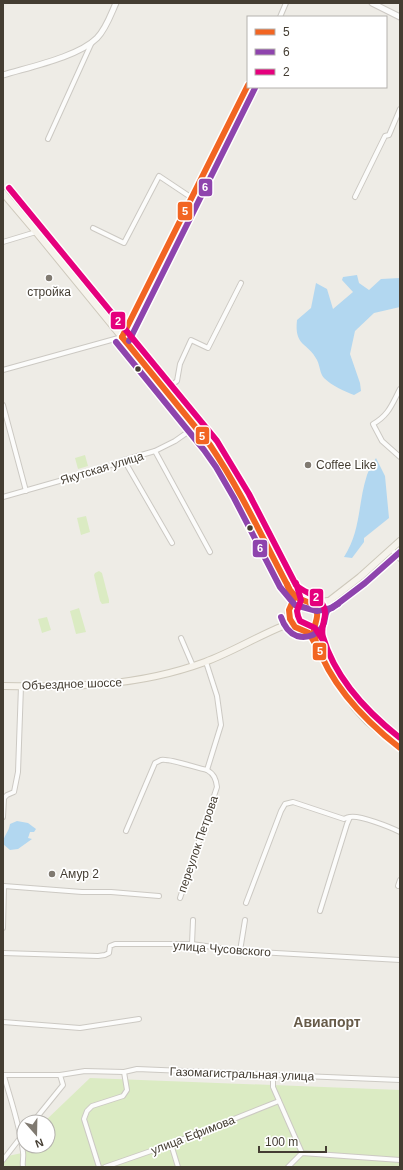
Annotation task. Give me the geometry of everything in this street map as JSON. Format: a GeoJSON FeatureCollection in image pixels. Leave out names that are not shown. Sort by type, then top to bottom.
{"type":"FeatureCollection","features":[{"type":"Feature","properties":{"kind":"main road"},"geometry":{"type":"LineString","coordinates":[[3,193],[221,460],[237,486],[290,590],[293,601],[289,613],[290,620],[295,627],[309,633],[329,670],[355,708],[368,722],[400,748]]}},
{"type":"Feature","properties":{"kind":"main road"},"geometry":{"type":"LineString","coordinates":[[318,648],[313,631],[320,608],[360,578],[400,541]]}},
{"type":"Feature","properties":{"kind":"main road"},"geometry":{"type":"LineString","coordinates":[[290,590],[298,598],[313,604],[317,610],[317,618],[310,627],[302,629]]}},
{"type":"Feature","properties":{"kind":"main road"},"geometry":{"type":"LineString","coordinates":[[289,613],[295,603],[299,601],[318,603],[328,601]]}},
{"type":"Feature","properties":{"kind":"main road","name":"Объездное шоссе"},"geometry":{"type":"LineString","coordinates":[[275,630],[282,625],[289,613]]}},
{"type":"Feature","properties":{"kind":"main road","name":"Объездное шоссе"},"geometry":{"type":"LineString","coordinates":[[3,686],[92,686],[164,675],[206,662],[283,626],[295,627]]}},
{"type":"Feature","properties":{"kind":"street"},"geometry":{"type":"LineString","coordinates":[[3,75],[75,52],[92,42],[104,27],[116,3]]}},
{"type":"Feature","properties":{"kind":"street"},"geometry":{"type":"LineString","coordinates":[[280,16],[286,3]]}},
{"type":"Feature","properties":{"kind":"street"},"geometry":{"type":"LineString","coordinates":[[372,3],[400,17]]}},
{"type":"Feature","properties":{"kind":"street"},"geometry":{"type":"LineString","coordinates":[[48,139],[92,42]]}},
{"type":"Feature","properties":{"kind":"street"},"geometry":{"type":"LineString","coordinates":[[3,370],[122,337],[247,87]]}},
{"type":"Feature","properties":{"kind":"street"},"geometry":{"type":"LineString","coordinates":[[355,197],[385,136],[389,135],[400,109]]}},
{"type":"Feature","properties":{"kind":"street"},"geometry":{"type":"LineString","coordinates":[[93,228],[124,243],[159,176],[192,198]]}},
{"type":"Feature","properties":{"kind":"street"},"geometry":{"type":"LineString","coordinates":[[3,242],[36,232]]}},
{"type":"Feature","properties":{"kind":"street"},"geometry":{"type":"LineString","coordinates":[[165,390],[177,381],[180,364],[191,340],[208,348],[241,283]]}},
{"type":"Feature","properties":{"kind":"street"},"geometry":{"type":"LineString","coordinates":[[400,389],[388,413],[381,420],[373,424],[382,440],[400,456]]}},
{"type":"Feature","properties":{"kind":"street"},"geometry":{"type":"LineString","coordinates":[[3,405],[26,491]]}},
{"type":"Feature","properties":{"kind":"street","name":"Якутская улица"},"geometry":{"type":"LineString","coordinates":[[3,497],[98,470],[124,460],[155,451],[175,441],[195,427]]}},
{"type":"Feature","properties":{"kind":"street"},"geometry":{"type":"LineString","coordinates":[[155,451],[210,552]]}},
{"type":"Feature","properties":{"kind":"street"},"geometry":{"type":"LineString","coordinates":[[124,460],[172,543]]}},
{"type":"Feature","properties":{"kind":"street"},"geometry":{"type":"LineString","coordinates":[[392,550],[400,559]]}},
{"type":"Feature","properties":{"kind":"street"},"geometry":{"type":"LineString","coordinates":[[180,638],[193,666]]}},
{"type":"Feature","properties":{"kind":"street"},"geometry":{"type":"LineString","coordinates":[[126,831],[155,763],[161,760],[167,760],[207,770],[221,725],[217,696],[206,662]]}},
{"type":"Feature","properties":{"kind":"street"},"geometry":{"type":"LineString","coordinates":[[3,817],[4,798],[14,792],[18,772],[21,686]]}},
{"type":"Feature","properties":{"kind":"street","name":"переулок Петрова"},"geometry":{"type":"LineString","coordinates":[[180,898],[217,787],[216,780],[207,770]]}},
{"type":"Feature","properties":{"kind":"street"},"geometry":{"type":"LineString","coordinates":[[246,903],[285,804],[293,802],[344,819],[351,816],[358,817],[387,826],[400,832]]}},
{"type":"Feature","properties":{"kind":"street"},"geometry":{"type":"LineString","coordinates":[[320,912],[346,824],[351,816]]}},
{"type":"Feature","properties":{"kind":"street"},"geometry":{"type":"LineString","coordinates":[[398,886],[400,880]]}},
{"type":"Feature","properties":{"kind":"street"},"geometry":{"type":"LineString","coordinates":[[3,928],[4,886],[159,896]]}},
{"type":"Feature","properties":{"kind":"street"},"geometry":{"type":"LineString","coordinates":[[192,944],[193,920]]}},
{"type":"Feature","properties":{"kind":"street"},"geometry":{"type":"LineString","coordinates":[[240,951],[245,920]]}},
{"type":"Feature","properties":{"kind":"street","name":"улица Чусовского"},"geometry":{"type":"LineString","coordinates":[[3,953],[98,956],[109,953],[110,946],[115,944],[192,944],[240,951],[400,960]]}},
{"type":"Feature","properties":{"kind":"street"},"geometry":{"type":"LineString","coordinates":[[3,1022],[80,1028],[139,1019]]}},
{"type":"Feature","properties":{"kind":"street","name":"Газомагистральная улица"},"geometry":{"type":"LineString","coordinates":[[60,1075],[85,1071],[124,1072],[137,1070],[400,1080]]}},
{"type":"Feature","properties":{"kind":"street"},"geometry":{"type":"LineString","coordinates":[[99,1167],[84,1119],[87,1111],[92,1106],[123,1096],[127,1090],[124,1072]]}},
{"type":"Feature","properties":{"kind":"street"},"geometry":{"type":"LineString","coordinates":[[16,1120],[3,1075],[60,1075],[63,1085],[39,1114]]}},
{"type":"Feature","properties":{"kind":"street"},"geometry":{"type":"LineString","coordinates":[[274,1075],[273,1087],[302,1152]]}},
{"type":"Feature","properties":{"kind":"street","name":"улица Ефимова"},"geometry":{"type":"LineString","coordinates":[[106,1167],[171,1144],[279,1101]]}},
{"type":"Feature","properties":{"kind":"street"},"geometry":{"type":"LineString","coordinates":[[3,1160],[16,1143]]}},
{"type":"Feature","properties":{"kind":"street"},"geometry":{"type":"LineString","coordinates":[[171,1144],[178,1167]]}},
{"type":"Feature","properties":{"kind":"street"},"geometry":{"type":"LineString","coordinates":[[302,1152],[400,1160]]}},
{"type":"Feature","properties":{"kind":"street"},"geometry":{"type":"LineString","coordinates":[[288,1167],[302,1152]]}},
{"type":"Feature","properties":{"kind":"street"},"geometry":{"type":"LineString","coordinates":[[23,1167],[22,1160],[24,1154]]}},
{"type":"Feature","properties":{"kind":"green space"},"geometry":{"type":"Polygon","coordinates":[[[85,455],[88,466],[78,469],[75,458],[85,455]]]}},
{"type":"Feature","properties":{"kind":"green space"},"geometry":{"type":"Polygon","coordinates":[[[86,516],[90,532],[81,535],[77,518],[86,516]]]}},
{"type":"Feature","properties":{"kind":"green space"},"geometry":{"type":"Polygon","coordinates":[[[99,571],[102,573],[109,603],[102,604],[100,601],[94,575],[99,571]]]}},
{"type":"Feature","properties":{"kind":"green space"},"geometry":{"type":"Polygon","coordinates":[[[79,608],[86,632],[76,634],[70,611],[79,608]]]}},
{"type":"Feature","properties":{"kind":"green space"},"geometry":{"type":"Polygon","coordinates":[[[47,617],[51,630],[42,633],[38,619],[47,617]]]}},
{"type":"Feature","properties":{"kind":"green space"},"geometry":{"type":"Polygon","coordinates":[[[90,1078],[400,1090],[400,1167],[3,1167],[3,1157],[17,1154],[56,1154],[56,1114],[52,1114],[90,1078]]]}},
{"type":"Feature","properties":{"kind":"water"},"geometry":{"type":"Polygon","coordinates":[[[357,275],[359,283],[369,290],[381,279],[400,278],[400,307],[374,313],[355,331],[350,354],[360,383],[361,391],[354,395],[334,386],[324,378],[317,360],[300,340],[297,329],[297,320],[311,308],[316,283],[327,289],[333,309],[353,292],[342,280],[343,277],[357,275]]]}},
{"type":"Feature","properties":{"kind":"water"},"geometry":{"type":"Polygon","coordinates":[[[376,458],[385,476],[389,518],[364,538],[364,542],[352,558],[344,557],[354,537],[364,485],[370,468],[376,458]]]}},
{"type":"Feature","properties":{"kind":"water"},"geometry":{"type":"Polygon","coordinates":[[[17,821],[28,823],[36,829],[34,832],[30,832],[28,838],[32,839],[18,849],[10,850],[3,844],[3,841],[10,824],[17,821]]]}},
{"type":"Feature","properties":{"kind":"transit line","name":"5"},"geometry":{"type":"LineString","coordinates":[[122,337],[247,87]]}},
{"type":"Feature","properties":{"kind":"transit line","name":"6"},"geometry":{"type":"LineString","coordinates":[[129,341],[255,88]]}},
{"type":"Feature","properties":{"kind":"transit line","name":"2"},"geometry":{"type":"LineString","coordinates":[[9,188],[217,441],[249,494],[296,585],[319,599],[324,607],[325,615],[322,632],[328,652],[335,666],[364,705],[400,738]]}},
{"type":"Feature","properties":{"kind":"transit line","name":"5"},"geometry":{"type":"LineString","coordinates":[[122,337],[210,445],[242,498],[290,590],[296,597],[311,603],[315,607],[317,618],[314,634],[322,658],[330,673],[350,701],[362,714],[400,748]]}},
{"type":"Feature","properties":{"kind":"transit line","name":"6"},"geometry":{"type":"LineString","coordinates":[[116,342],[204,450],[216,467],[234,498],[280,587],[295,605],[317,611],[332,608],[365,583],[400,552]]}},
{"type":"Feature","properties":{"kind":"transit line","name":"2"},"geometry":{"type":"LineString","coordinates":[[296,583],[301,600],[297,611],[300,621],[315,628],[324,642]]}},
{"type":"Feature","properties":{"kind":"transit line","name":"5"},"geometry":{"type":"LineString","coordinates":[[287,584],[293,601],[289,610],[290,619],[295,627],[309,633],[317,647]]}},
{"type":"Feature","properties":{"kind":"transit line","name":"6"},"geometry":{"type":"LineString","coordinates":[[281,617],[289,631],[297,636],[305,637],[317,633],[324,623],[327,611],[338,604]]}},
{"type":"Feature","properties":{"kind":"place","name":"стройка"},"geometry":{"type":"Point","coordinates":[49,278]}},
{"type":"Feature","properties":{"kind":"place","name":"Coffee Like"},"geometry":{"type":"Point","coordinates":[308,465]}},
{"type":"Feature","properties":{"kind":"place","name":"Амур 2"},"geometry":{"type":"Point","coordinates":[52,874]}},
{"type":"Feature","properties":{"kind":"district","name":"Авиапорт"},"geometry":{"type":"Point","coordinates":[327,1022]}}]}
